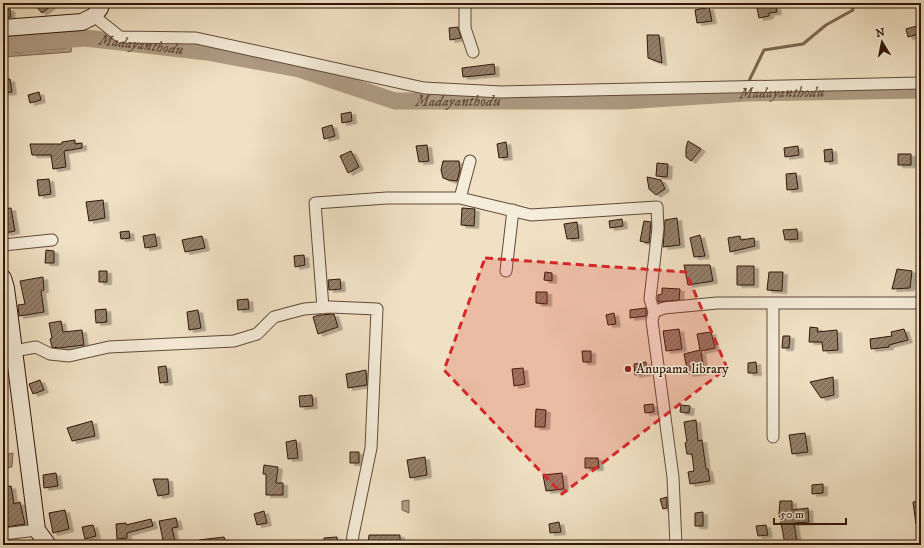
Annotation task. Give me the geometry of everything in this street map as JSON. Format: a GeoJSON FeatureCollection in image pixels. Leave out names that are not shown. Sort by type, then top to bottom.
{"type":"FeatureCollection","features":[{"type":"Feature","properties":{"kind":"main road"},"geometry":{"type":"LineString","coordinates":[[3,28],[82,22],[97,10]]}},
{"type":"Feature","properties":{"kind":"main road"},"geometry":{"type":"LineString","coordinates":[[3,278],[6,288],[37,530],[48,545]]}},
{"type":"Feature","properties":{"kind":"street"},"geometry":{"type":"LineString","coordinates":[[465,3],[465,28],[473,52]]}},
{"type":"Feature","properties":{"kind":"street"},"geometry":{"type":"LineString","coordinates":[[97,10],[120,37],[196,38],[424,88],[502,92],[921,83]]}},
{"type":"Feature","properties":{"kind":"street"},"geometry":{"type":"LineString","coordinates":[[460,198],[470,160]]}},
{"type":"Feature","properties":{"kind":"street"},"geometry":{"type":"LineString","coordinates":[[323,308],[315,203],[388,198],[460,198],[531,215],[656,207],[658,228],[650,299],[654,312],[652,321],[673,477],[676,545]]}},
{"type":"Feature","properties":{"kind":"street"},"geometry":{"type":"LineString","coordinates":[[506,271],[513,210]]}},
{"type":"Feature","properties":{"kind":"street"},"geometry":{"type":"LineString","coordinates":[[3,245],[52,240]]}},
{"type":"Feature","properties":{"kind":"street"},"geometry":{"type":"LineString","coordinates":[[654,312],[664,308],[717,303],[921,303]]}},
{"type":"Feature","properties":{"kind":"street"},"geometry":{"type":"LineString","coordinates":[[773,303],[773,437]]}},
{"type":"Feature","properties":{"kind":"street"},"geometry":{"type":"LineString","coordinates":[[14,351],[36,347],[50,354],[69,356],[109,347],[234,341],[257,334],[274,317],[304,309],[377,309],[371,448],[352,545]]}},
{"type":"Feature","properties":{"kind":"street"},"geometry":{"type":"LineString","coordinates":[[3,534],[37,530]]}},
{"type":"Feature","properties":{"kind":"highlighted area"},"geometry":{"type":"Polygon","coordinates":[[[485,258],[686,272],[727,368],[562,494],[444,370],[485,258]]]}},
{"type":"Feature","properties":{"kind":"water"},"geometry":{"type":"Polygon","coordinates":[[[73,31],[71,52],[3,57],[3,38],[73,31]]]}},
{"type":"Feature","properties":{"kind":"water"},"geometry":{"type":"Polygon","coordinates":[[[13,453],[12,467],[3,468],[3,455],[13,453]]]}},
{"type":"Feature","properties":{"kind":"water"},"geometry":{"type":"Polygon","coordinates":[[[409,500],[409,513],[402,510],[402,501],[409,500]]]}},
{"type":"Feature","properties":{"kind":"building"},"geometry":{"type":"Polygon","coordinates":[[[33,3],[55,3],[42,13],[33,3]]]}},
{"type":"Feature","properties":{"kind":"building"},"geometry":{"type":"Polygon","coordinates":[[[756,3],[775,3],[777,12],[769,13],[769,16],[759,18],[756,3]]]}},
{"type":"Feature","properties":{"kind":"building"},"geometry":{"type":"Polygon","coordinates":[[[709,7],[712,21],[697,23],[695,10],[709,7]]]}},
{"type":"Feature","properties":{"kind":"building"},"geometry":{"type":"Polygon","coordinates":[[[3,9],[10,9],[11,17],[3,18],[3,9]]]}},
{"type":"Feature","properties":{"kind":"building"},"geometry":{"type":"Polygon","coordinates":[[[917,26],[919,34],[908,37],[906,29],[917,26]]]}},
{"type":"Feature","properties":{"kind":"building"},"geometry":{"type":"Polygon","coordinates":[[[458,27],[461,38],[450,40],[449,28],[458,27]]]}},
{"type":"Feature","properties":{"kind":"building"},"geometry":{"type":"Polygon","coordinates":[[[647,35],[659,35],[662,63],[648,58],[647,35]]]}},
{"type":"Feature","properties":{"kind":"building"},"geometry":{"type":"Polygon","coordinates":[[[494,64],[495,74],[463,77],[462,68],[494,64]]]}},
{"type":"Feature","properties":{"kind":"building"},"geometry":{"type":"Polygon","coordinates":[[[10,79],[12,92],[3,93],[3,80],[10,79]]]}},
{"type":"Feature","properties":{"kind":"building"},"geometry":{"type":"Polygon","coordinates":[[[39,92],[41,100],[30,103],[28,95],[39,92]]]}},
{"type":"Feature","properties":{"kind":"building"},"geometry":{"type":"Polygon","coordinates":[[[351,112],[352,121],[342,123],[341,114],[351,112]]]}},
{"type":"Feature","properties":{"kind":"building"},"geometry":{"type":"Polygon","coordinates":[[[332,125],[335,136],[324,139],[322,128],[332,125]]]}},
{"type":"Feature","properties":{"kind":"building"},"geometry":{"type":"Polygon","coordinates":[[[75,140],[75,144],[82,143],[82,148],[64,151],[66,167],[53,169],[51,155],[32,155],[30,144],[62,144],[62,142],[75,140]]]}},
{"type":"Feature","properties":{"kind":"building"},"geometry":{"type":"Polygon","coordinates":[[[688,141],[701,149],[691,161],[686,157],[688,141]]]}},
{"type":"Feature","properties":{"kind":"building"},"geometry":{"type":"Polygon","coordinates":[[[506,142],[508,157],[499,158],[497,144],[506,142]]]}},
{"type":"Feature","properties":{"kind":"building"},"geometry":{"type":"Polygon","coordinates":[[[427,145],[429,161],[419,162],[416,146],[427,145]]]}},
{"type":"Feature","properties":{"kind":"building"},"geometry":{"type":"Polygon","coordinates":[[[798,146],[799,155],[785,157],[784,148],[798,146]]]}},
{"type":"Feature","properties":{"kind":"building"},"geometry":{"type":"Polygon","coordinates":[[[832,149],[833,161],[825,162],[824,150],[832,149]]]}},
{"type":"Feature","properties":{"kind":"building"},"geometry":{"type":"Polygon","coordinates":[[[351,151],[359,167],[348,173],[340,156],[351,151]]]}},
{"type":"Feature","properties":{"kind":"building"},"geometry":{"type":"Polygon","coordinates":[[[898,154],[911,154],[911,165],[898,165],[898,154]]]}},
{"type":"Feature","properties":{"kind":"building"},"geometry":{"type":"Polygon","coordinates":[[[443,161],[459,161],[460,170],[457,181],[443,178],[441,170],[443,161]]]}},
{"type":"Feature","properties":{"kind":"building"},"geometry":{"type":"Polygon","coordinates":[[[657,163],[668,164],[667,177],[656,176],[657,163]]]}},
{"type":"Feature","properties":{"kind":"building"},"geometry":{"type":"Polygon","coordinates":[[[796,173],[798,189],[787,190],[786,174],[796,173]]]}},
{"type":"Feature","properties":{"kind":"building"},"geometry":{"type":"Polygon","coordinates":[[[647,177],[661,180],[665,189],[656,195],[649,189],[647,177]]]}},
{"type":"Feature","properties":{"kind":"building"},"geometry":{"type":"Polygon","coordinates":[[[49,179],[51,194],[39,196],[37,180],[49,179]]]}},
{"type":"Feature","properties":{"kind":"building"},"geometry":{"type":"Polygon","coordinates":[[[103,200],[105,218],[89,221],[86,202],[103,200]]]}},
{"type":"Feature","properties":{"kind":"building"},"geometry":{"type":"Polygon","coordinates":[[[11,208],[15,231],[5,233],[3,209],[11,208]]]}},
{"type":"Feature","properties":{"kind":"building"},"geometry":{"type":"Polygon","coordinates":[[[462,208],[475,209],[474,226],[461,225],[462,208]]]}},
{"type":"Feature","properties":{"kind":"building"},"geometry":{"type":"Polygon","coordinates":[[[677,218],[680,245],[663,247],[665,220],[677,218]]]}},
{"type":"Feature","properties":{"kind":"building"},"geometry":{"type":"Polygon","coordinates":[[[622,219],[623,226],[610,228],[609,221],[622,219]]]}},
{"type":"Feature","properties":{"kind":"building"},"geometry":{"type":"Polygon","coordinates":[[[644,221],[651,222],[649,243],[640,241],[644,221]]]}},
{"type":"Feature","properties":{"kind":"building"},"geometry":{"type":"Polygon","coordinates":[[[577,222],[579,238],[567,239],[564,224],[577,222]]]}},
{"type":"Feature","properties":{"kind":"building"},"geometry":{"type":"Polygon","coordinates":[[[797,229],[798,239],[785,240],[783,230],[797,229]]]}},
{"type":"Feature","properties":{"kind":"building"},"geometry":{"type":"Polygon","coordinates":[[[129,231],[130,238],[121,239],[120,232],[129,231]]]}},
{"type":"Feature","properties":{"kind":"building"},"geometry":{"type":"Polygon","coordinates":[[[155,234],[157,246],[145,248],[143,236],[155,234]]]}},
{"type":"Feature","properties":{"kind":"building"},"geometry":{"type":"Polygon","coordinates":[[[700,235],[705,256],[694,257],[690,238],[700,235]]]}},
{"type":"Feature","properties":{"kind":"building"},"geometry":{"type":"Polygon","coordinates":[[[202,236],[205,248],[185,252],[182,240],[202,236]]]}},
{"type":"Feature","properties":{"kind":"building"},"geometry":{"type":"Polygon","coordinates":[[[740,236],[741,240],[754,238],[755,246],[730,252],[728,238],[740,236]]]}},
{"type":"Feature","properties":{"kind":"building"},"geometry":{"type":"Polygon","coordinates":[[[46,250],[54,251],[54,263],[45,263],[46,250]]]}},
{"type":"Feature","properties":{"kind":"building"},"geometry":{"type":"Polygon","coordinates":[[[304,255],[305,265],[295,267],[294,256],[304,255]]]}},
{"type":"Feature","properties":{"kind":"building"},"geometry":{"type":"Polygon","coordinates":[[[684,265],[710,265],[713,281],[688,285],[684,265]]]}},
{"type":"Feature","properties":{"kind":"building"},"geometry":{"type":"Polygon","coordinates":[[[737,266],[754,266],[754,285],[737,285],[737,266]]]}},
{"type":"Feature","properties":{"kind":"building"},"geometry":{"type":"Polygon","coordinates":[[[897,269],[912,271],[910,288],[892,289],[897,269]]]}},
{"type":"Feature","properties":{"kind":"building"},"geometry":{"type":"Polygon","coordinates":[[[99,271],[107,271],[107,282],[99,282],[99,271]]]}},
{"type":"Feature","properties":{"kind":"building"},"geometry":{"type":"Polygon","coordinates":[[[545,272],[552,273],[552,281],[544,280],[545,272]]]}},
{"type":"Feature","properties":{"kind":"building"},"geometry":{"type":"Polygon","coordinates":[[[769,272],[783,272],[782,291],[767,290],[769,272]]]}},
{"type":"Feature","properties":{"kind":"building"},"geometry":{"type":"Polygon","coordinates":[[[43,277],[44,290],[41,291],[44,312],[19,316],[18,305],[25,304],[20,281],[43,277]]]}},
{"type":"Feature","properties":{"kind":"building"},"geometry":{"type":"Polygon","coordinates":[[[340,279],[341,289],[329,290],[328,280],[340,279]]]}},
{"type":"Feature","properties":{"kind":"building"},"geometry":{"type":"Polygon","coordinates":[[[662,288],[680,289],[679,300],[658,302],[658,295],[662,294],[662,288]]]}},
{"type":"Feature","properties":{"kind":"building"},"geometry":{"type":"Polygon","coordinates":[[[536,292],[547,292],[547,304],[536,303],[536,292]]]}},
{"type":"Feature","properties":{"kind":"building"},"geometry":{"type":"Polygon","coordinates":[[[248,299],[249,309],[238,310],[237,300],[248,299]]]}},
{"type":"Feature","properties":{"kind":"building"},"geometry":{"type":"Polygon","coordinates":[[[646,308],[646,316],[630,318],[630,310],[646,308]]]}},
{"type":"Feature","properties":{"kind":"building"},"geometry":{"type":"Polygon","coordinates":[[[106,309],[107,322],[96,323],[95,310],[106,309]]]}},
{"type":"Feature","properties":{"kind":"building"},"geometry":{"type":"Polygon","coordinates":[[[198,310],[201,328],[189,330],[187,312],[198,310]]]}},
{"type":"Feature","properties":{"kind":"building"},"geometry":{"type":"Polygon","coordinates":[[[614,313],[616,324],[608,325],[606,315],[614,313]]]}},
{"type":"Feature","properties":{"kind":"building"},"geometry":{"type":"Polygon","coordinates":[[[334,314],[338,327],[318,334],[313,317],[334,314]]]}},
{"type":"Feature","properties":{"kind":"building"},"geometry":{"type":"Polygon","coordinates":[[[61,321],[63,332],[82,330],[84,345],[59,348],[52,347],[49,323],[61,321]]]}},
{"type":"Feature","properties":{"kind":"building"},"geometry":{"type":"Polygon","coordinates":[[[810,327],[818,328],[817,332],[837,330],[838,350],[823,351],[822,342],[809,342],[810,327]]]}},
{"type":"Feature","properties":{"kind":"building"},"geometry":{"type":"Polygon","coordinates":[[[679,329],[682,349],[666,351],[663,331],[679,329]]]}},
{"type":"Feature","properties":{"kind":"building"},"geometry":{"type":"Polygon","coordinates":[[[904,329],[908,340],[889,345],[889,347],[871,349],[870,339],[892,336],[891,332],[904,329]]]}},
{"type":"Feature","properties":{"kind":"building"},"geometry":{"type":"Polygon","coordinates":[[[711,332],[715,348],[701,351],[704,372],[688,374],[684,354],[700,350],[697,334],[711,332]]]}},
{"type":"Feature","properties":{"kind":"building"},"geometry":{"type":"Polygon","coordinates":[[[783,336],[790,336],[789,348],[782,348],[783,336]]]}},
{"type":"Feature","properties":{"kind":"building"},"geometry":{"type":"Polygon","coordinates":[[[582,351],[591,351],[591,362],[583,362],[582,351]]]}},
{"type":"Feature","properties":{"kind":"building"},"geometry":{"type":"Polygon","coordinates":[[[646,362],[647,373],[635,375],[634,364],[646,362]]]}},
{"type":"Feature","properties":{"kind":"building"},"geometry":{"type":"Polygon","coordinates":[[[756,362],[757,373],[748,373],[748,363],[756,362]]]}},
{"type":"Feature","properties":{"kind":"building"},"geometry":{"type":"Polygon","coordinates":[[[166,366],[168,382],[160,383],[158,367],[166,366]]]}},
{"type":"Feature","properties":{"kind":"building"},"geometry":{"type":"Polygon","coordinates":[[[523,368],[525,384],[514,386],[512,369],[523,368]]]}},
{"type":"Feature","properties":{"kind":"building"},"geometry":{"type":"Polygon","coordinates":[[[366,370],[367,385],[348,388],[346,374],[366,370]]]}},
{"type":"Feature","properties":{"kind":"building"},"geometry":{"type":"Polygon","coordinates":[[[833,377],[834,395],[821,398],[810,382],[833,377]]]}},
{"type":"Feature","properties":{"kind":"building"},"geometry":{"type":"Polygon","coordinates":[[[40,380],[44,390],[33,394],[29,384],[40,380]]]}},
{"type":"Feature","properties":{"kind":"building"},"geometry":{"type":"Polygon","coordinates":[[[312,395],[313,406],[300,407],[299,396],[312,395]]]}},
{"type":"Feature","properties":{"kind":"building"},"geometry":{"type":"Polygon","coordinates":[[[653,404],[654,412],[645,413],[644,405],[653,404]]]}},
{"type":"Feature","properties":{"kind":"building"},"geometry":{"type":"Polygon","coordinates":[[[681,405],[690,406],[689,413],[680,412],[681,405]]]}},
{"type":"Feature","properties":{"kind":"building"},"geometry":{"type":"Polygon","coordinates":[[[536,409],[546,410],[545,427],[535,427],[536,409]]]}},
{"type":"Feature","properties":{"kind":"building"},"geometry":{"type":"Polygon","coordinates":[[[696,420],[698,441],[702,440],[706,469],[708,469],[710,481],[690,484],[688,472],[694,471],[692,454],[687,454],[684,422],[696,420]]]}},
{"type":"Feature","properties":{"kind":"building"},"geometry":{"type":"Polygon","coordinates":[[[92,421],[95,436],[72,441],[67,428],[92,421]]]}},
{"type":"Feature","properties":{"kind":"building"},"geometry":{"type":"Polygon","coordinates":[[[805,433],[808,452],[792,454],[789,435],[805,433]]]}},
{"type":"Feature","properties":{"kind":"building"},"geometry":{"type":"Polygon","coordinates":[[[296,440],[298,458],[288,459],[286,442],[296,440]]]}},
{"type":"Feature","properties":{"kind":"building"},"geometry":{"type":"Polygon","coordinates":[[[350,452],[359,452],[359,463],[350,463],[350,452]]]}},
{"type":"Feature","properties":{"kind":"building"},"geometry":{"type":"Polygon","coordinates":[[[425,457],[427,475],[410,478],[407,460],[425,457]]]}},
{"type":"Feature","properties":{"kind":"building"},"geometry":{"type":"Polygon","coordinates":[[[585,458],[598,458],[599,468],[585,468],[585,458]]]}},
{"type":"Feature","properties":{"kind":"building"},"geometry":{"type":"Polygon","coordinates":[[[264,465],[278,467],[276,483],[283,483],[283,495],[266,495],[266,474],[263,474],[264,465]]]}},
{"type":"Feature","properties":{"kind":"building"},"geometry":{"type":"Polygon","coordinates":[[[56,473],[58,486],[44,488],[43,475],[56,473]]]}},
{"type":"Feature","properties":{"kind":"building"},"geometry":{"type":"Polygon","coordinates":[[[562,473],[564,489],[546,491],[543,475],[562,473]]]}},
{"type":"Feature","properties":{"kind":"building"},"geometry":{"type":"Polygon","coordinates":[[[153,479],[168,479],[169,494],[158,496],[153,479]]]}},
{"type":"Feature","properties":{"kind":"building"},"geometry":{"type":"Polygon","coordinates":[[[823,484],[823,493],[812,494],[812,485],[823,484]]]}},
{"type":"Feature","properties":{"kind":"building"},"geometry":{"type":"Polygon","coordinates":[[[11,486],[14,504],[20,502],[25,524],[6,527],[3,514],[3,487],[11,486]]]}},
{"type":"Feature","properties":{"kind":"building"},"geometry":{"type":"Polygon","coordinates":[[[667,497],[667,508],[663,509],[660,499],[667,497]]]}},
{"type":"Feature","properties":{"kind":"building"},"geometry":{"type":"Polygon","coordinates":[[[780,501],[792,501],[792,510],[808,508],[809,522],[794,523],[797,541],[785,544],[779,513],[780,501]]]}},
{"type":"Feature","properties":{"kind":"building"},"geometry":{"type":"Polygon","coordinates":[[[921,501],[921,524],[916,524],[913,502],[921,501]]]}},
{"type":"Feature","properties":{"kind":"building"},"geometry":{"type":"Polygon","coordinates":[[[65,510],[69,529],[53,533],[49,513],[65,510]]]}},
{"type":"Feature","properties":{"kind":"building"},"geometry":{"type":"Polygon","coordinates":[[[264,511],[267,523],[257,525],[254,514],[264,511]]]}},
{"type":"Feature","properties":{"kind":"building"},"geometry":{"type":"Polygon","coordinates":[[[703,512],[703,526],[695,526],[695,513],[703,512]]]}},
{"type":"Feature","properties":{"kind":"building"},"geometry":{"type":"Polygon","coordinates":[[[176,518],[178,527],[172,528],[176,545],[164,545],[159,521],[176,518]]]}},
{"type":"Feature","properties":{"kind":"building"},"geometry":{"type":"Polygon","coordinates":[[[151,519],[153,526],[127,533],[127,538],[117,539],[116,524],[126,523],[126,525],[151,519]]]}},
{"type":"Feature","properties":{"kind":"building"},"geometry":{"type":"Polygon","coordinates":[[[559,522],[561,532],[550,533],[549,524],[559,522]]]}},
{"type":"Feature","properties":{"kind":"building"},"geometry":{"type":"Polygon","coordinates":[[[93,525],[96,536],[85,539],[82,527],[93,525]]]}},
{"type":"Feature","properties":{"kind":"building"},"geometry":{"type":"Polygon","coordinates":[[[766,525],[768,535],[758,536],[756,526],[766,525]]]}},
{"type":"Feature","properties":{"kind":"building"},"geometry":{"type":"Polygon","coordinates":[[[369,535],[400,535],[400,545],[368,545],[369,535]]]}},
{"type":"Feature","properties":{"kind":"building"},"geometry":{"type":"Polygon","coordinates":[[[224,537],[226,544],[199,545],[199,540],[224,537]]]}},
{"type":"Feature","properties":{"kind":"building"},"geometry":{"type":"Polygon","coordinates":[[[337,537],[338,545],[324,545],[324,538],[337,537]]]}},
{"type":"Feature","properties":{"kind":"waterway"},"geometry":{"type":"LineString","coordinates":[[747,85],[764,50],[803,44],[826,25],[853,10],[852,3]]}},
{"type":"Feature","properties":{"kind":"waterway","name":"Madayanthodu"},"geometry":{"type":"LineString","coordinates":[[3,45],[85,38],[207,52],[299,69],[395,101],[624,101],[746,93],[921,90]]}},
{"type":"Feature","properties":{"kind":"place","name":"Anupama library"},"geometry":{"type":"Point","coordinates":[628,369]}}]}
